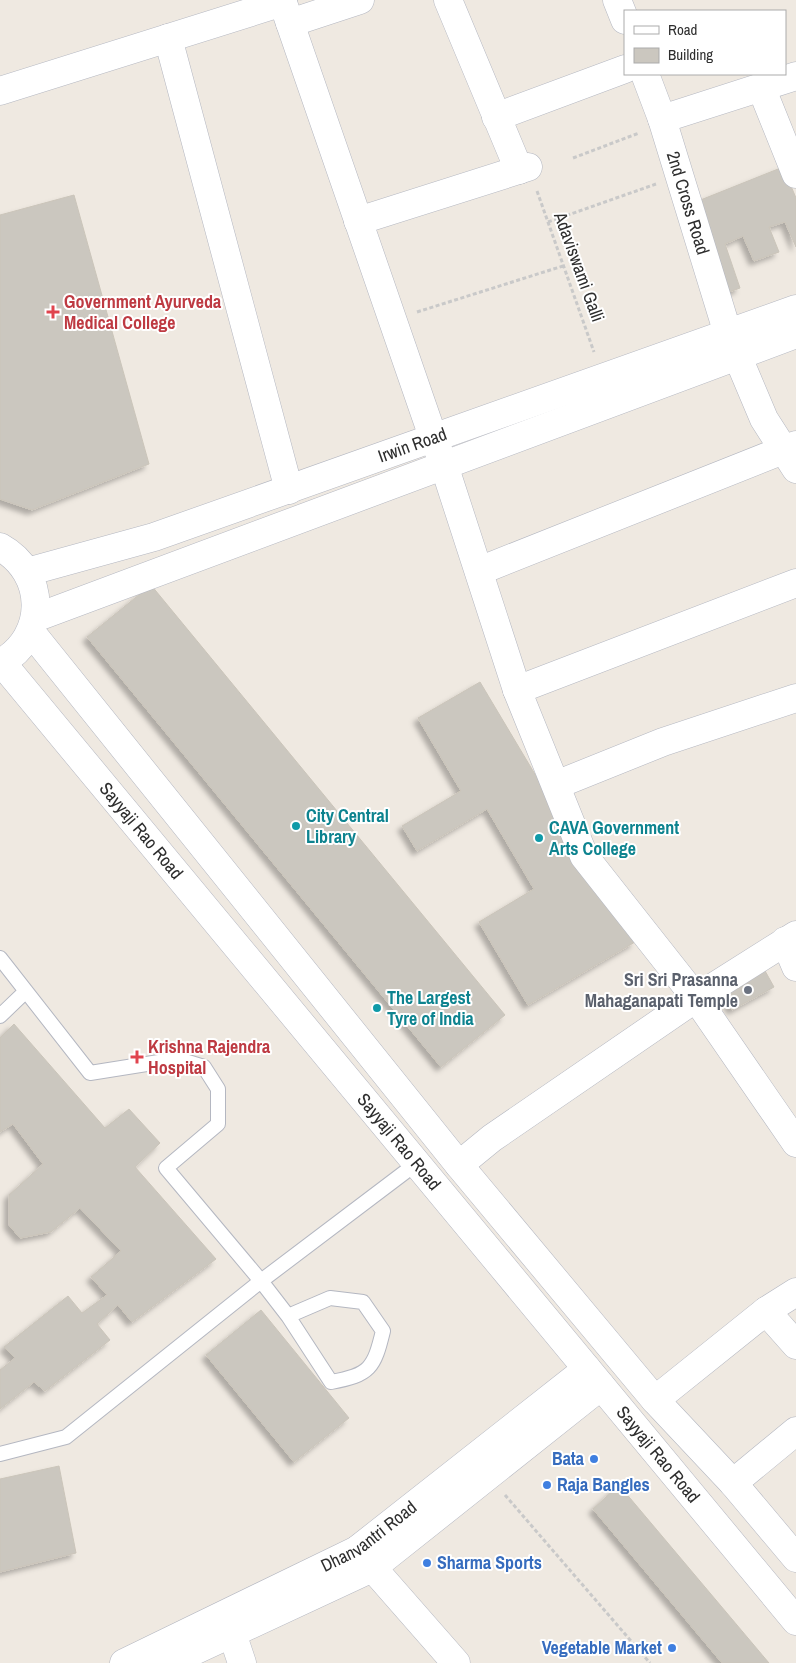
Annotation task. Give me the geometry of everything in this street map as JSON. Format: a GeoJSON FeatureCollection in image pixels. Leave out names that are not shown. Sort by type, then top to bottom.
{"type":"FeatureCollection","features":[{"type":"Feature","properties":{"kind":"street"},"geometry":{"type":"LineString","coordinates":[[0,91],[168,38],[285,8],[360,0]]}},
{"type":"Feature","properties":{"kind":"street"},"geometry":{"type":"LineString","coordinates":[[358,221],[523,168],[496,117],[448,0]]}},
{"type":"Feature","properties":{"kind":"street"},"geometry":{"type":"LineString","coordinates":[[617,0],[624,18]]}},
{"type":"Feature","properties":{"kind":"street"},"geometry":{"type":"LineString","coordinates":[[285,8],[433,438],[444,464],[517,690],[584,856],[696,998],[796,1143]]}},
{"type":"Feature","properties":{"kind":"street"},"geometry":{"type":"LineString","coordinates":[[168,38],[289,490]]}},
{"type":"Feature","properties":{"kind":"street"},"geometry":{"type":"LineString","coordinates":[[496,117],[624,69]]}},
{"type":"Feature","properties":{"kind":"street","name":"2nd Cross Road"},"geometry":{"type":"LineString","coordinates":[[645,75],[663,122],[733,344],[764,420],[791,455]]}},
{"type":"Feature","properties":{"kind":"street"},"geometry":{"type":"LineString","coordinates":[[663,122],[796,76]]}},
{"type":"Feature","properties":{"kind":"street"},"geometry":{"type":"LineString","coordinates":[[761,87],[796,174]]}},
{"type":"Feature","properties":{"kind":"street","name":"Irwin Road"},"geometry":{"type":"LineString","coordinates":[[27,572],[154,537],[603,378],[733,344],[796,309]]}},
{"type":"Feature","properties":{"kind":"street"},"geometry":{"type":"LineString","coordinates":[[33,625],[444,464],[733,344],[796,334]]}},
{"type":"Feature","properties":{"kind":"street"},"geometry":{"type":"LineString","coordinates":[[479,571],[791,455]]}},
{"type":"Feature","properties":{"kind":"street"},"geometry":{"type":"LineString","coordinates":[[0,547],[16,558],[27,572],[37,603],[33,625],[19,650],[1,663]]}},
{"type":"Feature","properties":{"kind":"street"},"geometry":{"type":"LineString","coordinates":[[517,690],[796,583]]}},
{"type":"Feature","properties":{"kind":"street","name":"Sayyaji Rao Road"},"geometry":{"type":"LineString","coordinates":[[33,625],[459,1165],[655,1400],[733,1482],[796,1558]]}},
{"type":"Feature","properties":{"kind":"street","name":"Sayyaji Rao Road"},"geometry":{"type":"LineString","coordinates":[[1,663],[796,1621]]}},
{"type":"Feature","properties":{"kind":"street"},"geometry":{"type":"LineString","coordinates":[[556,785],[663,742],[796,698]]}},
{"type":"Feature","properties":{"kind":"street"},"geometry":{"type":"LineString","coordinates":[[459,1165],[492,1138],[696,998],[790,938],[796,967]]}},
{"type":"Feature","properties":{"kind":"street"},"geometry":{"type":"LineString","coordinates":[[655,1400],[766,1310],[796,1292]]}},
{"type":"Feature","properties":{"kind":"street"},"geometry":{"type":"LineString","coordinates":[[766,1310],[796,1345]]}},
{"type":"Feature","properties":{"kind":"street","name":"Dhanvantri Road"},"geometry":{"type":"LineString","coordinates":[[168,1663],[232,1634],[364,1559],[488,1476],[594,1377]]}},
{"type":"Feature","properties":{"kind":"street","name":"Dhanvantri Road"},"geometry":{"type":"LineString","coordinates":[[124,1663],[364,1559],[594,1377]]}},
{"type":"Feature","properties":{"kind":"street"},"geometry":{"type":"LineString","coordinates":[[733,1482],[796,1431]]}},
{"type":"Feature","properties":{"kind":"street"},"geometry":{"type":"LineString","coordinates":[[364,1559],[456,1663]]}},
{"type":"Feature","properties":{"kind":"street"},"geometry":{"type":"LineString","coordinates":[[232,1634],[242,1663]]}},
{"type":"Feature","properties":{"kind":"lane"},"geometry":{"type":"LineString","coordinates":[[0,958],[90,1073],[178,1059],[204,1067],[218,1089],[218,1124],[166,1168],[288,1316],[331,1382],[355,1378],[376,1360],[383,1330],[363,1302],[330,1298],[288,1316]]}},
{"type":"Feature","properties":{"kind":"lane"},"geometry":{"type":"LineString","coordinates":[[0,1016],[26,991]]}},
{"type":"Feature","properties":{"kind":"lane"},"geometry":{"type":"LineString","coordinates":[[0,1454],[66,1437],[261,1281],[417,1163]]}},
{"type":"Feature","properties":{"kind":"path"},"geometry":{"type":"LineString","coordinates":[[573,158],[663,122]]}},
{"type":"Feature","properties":{"kind":"path","name":"Adaviswami Galli"},"geometry":{"type":"LineString","coordinates":[[523,168],[548,222],[603,378]]}},
{"type":"Feature","properties":{"kind":"path"},"geometry":{"type":"LineString","coordinates":[[548,222],[679,176]]}},
{"type":"Feature","properties":{"kind":"path"},"geometry":{"type":"LineString","coordinates":[[392,320],[563,266]]}},
{"type":"Feature","properties":{"kind":"path"},"geometry":{"type":"LineString","coordinates":[[488,1476],[650,1663]]}},
{"type":"Feature","properties":{"kind":"building"},"geometry":{"type":"Polygon","coordinates":[[[783,167],[796,198],[796,247],[785,222],[769,227],[779,252],[754,261],[743,236],[725,244],[740,288],[721,295],[693,203],[783,167]]]}},
{"type":"Feature","properties":{"kind":"building","name":"Government Ayurveda Medical College"},"geometry":{"type":"Polygon","coordinates":[[[74,195],[149,464],[32,510],[0,499],[0,215],[74,195]]]}},
{"type":"Feature","properties":{"kind":"building","name":"City Central Library"},"geometry":{"type":"Polygon","coordinates":[[[151,585],[505,1015],[441,1067],[87,637],[151,585]]]}},
{"type":"Feature","properties":{"kind":"building","name":"CAVA Government Arts College"},"geometry":{"type":"Polygon","coordinates":[[[480,682],[635,942],[528,1005],[479,922],[534,889],[487,809],[417,851],[402,826],[461,791],[418,718],[480,682]]]}},
{"type":"Feature","properties":{"kind":"building","name":"Sri Sri Prasanna Mahaganapati Temple"},"geometry":{"type":"Polygon","coordinates":[[[764,969],[774,987],[732,1010],[722,992],[764,969]]]}},
{"type":"Feature","properties":{"kind":"building"},"geometry":{"type":"Polygon","coordinates":[[[14,1024],[105,1128],[129,1109],[160,1143],[135,1167],[216,1259],[132,1322],[118,1305],[97,1324],[110,1340],[45,1391],[34,1382],[0,1409],[0,1370],[15,1358],[4,1347],[68,1296],[82,1313],[107,1295],[91,1277],[121,1251],[80,1208],[51,1232],[20,1238],[9,1225],[9,1195],[43,1164],[13,1124],[0,1132],[0,1038],[14,1024]]]}},
{"type":"Feature","properties":{"kind":"building"},"geometry":{"type":"Polygon","coordinates":[[[261,1310],[349,1418],[294,1462],[206,1355],[261,1310]]]}},
{"type":"Feature","properties":{"kind":"building"},"geometry":{"type":"Polygon","coordinates":[[[59,1466],[76,1553],[0,1572],[0,1479],[59,1466]]]}},
{"type":"Feature","properties":{"kind":"building"},"geometry":{"type":"Polygon","coordinates":[[[619,1485],[769,1663],[722,1663],[593,1509],[619,1485]]]}},
{"type":"Feature","properties":{"kind":"place","name":"Government Ayurveda Medical College"},"geometry":{"type":"Point","coordinates":[53,312]}},
{"type":"Feature","properties":{"kind":"place","name":"City Central Library"},"geometry":{"type":"Point","coordinates":[296,826]}},
{"type":"Feature","properties":{"kind":"place","name":"CAVA Government Arts College"},"geometry":{"type":"Point","coordinates":[539,838]}},
{"type":"Feature","properties":{"kind":"place","name":"Sri Sri Prasanna Mahaganapati Temple"},"geometry":{"type":"Point","coordinates":[748,990]}},
{"type":"Feature","properties":{"kind":"place","name":"The Largest Tyre of India"},"geometry":{"type":"Point","coordinates":[377,1008]}},
{"type":"Feature","properties":{"kind":"place","name":"Krishna Rajendra Hospital"},"geometry":{"type":"Point","coordinates":[137,1057]}},
{"type":"Feature","properties":{"kind":"place","name":"Bata"},"geometry":{"type":"Point","coordinates":[594,1459]}},
{"type":"Feature","properties":{"kind":"place","name":"Raja Bangles"},"geometry":{"type":"Point","coordinates":[547,1485]}},
{"type":"Feature","properties":{"kind":"place","name":"Sharma Sports"},"geometry":{"type":"Point","coordinates":[427,1563]}},
{"type":"Feature","properties":{"kind":"place","name":"Vegetable Market"},"geometry":{"type":"Point","coordinates":[672,1648]}}]}
